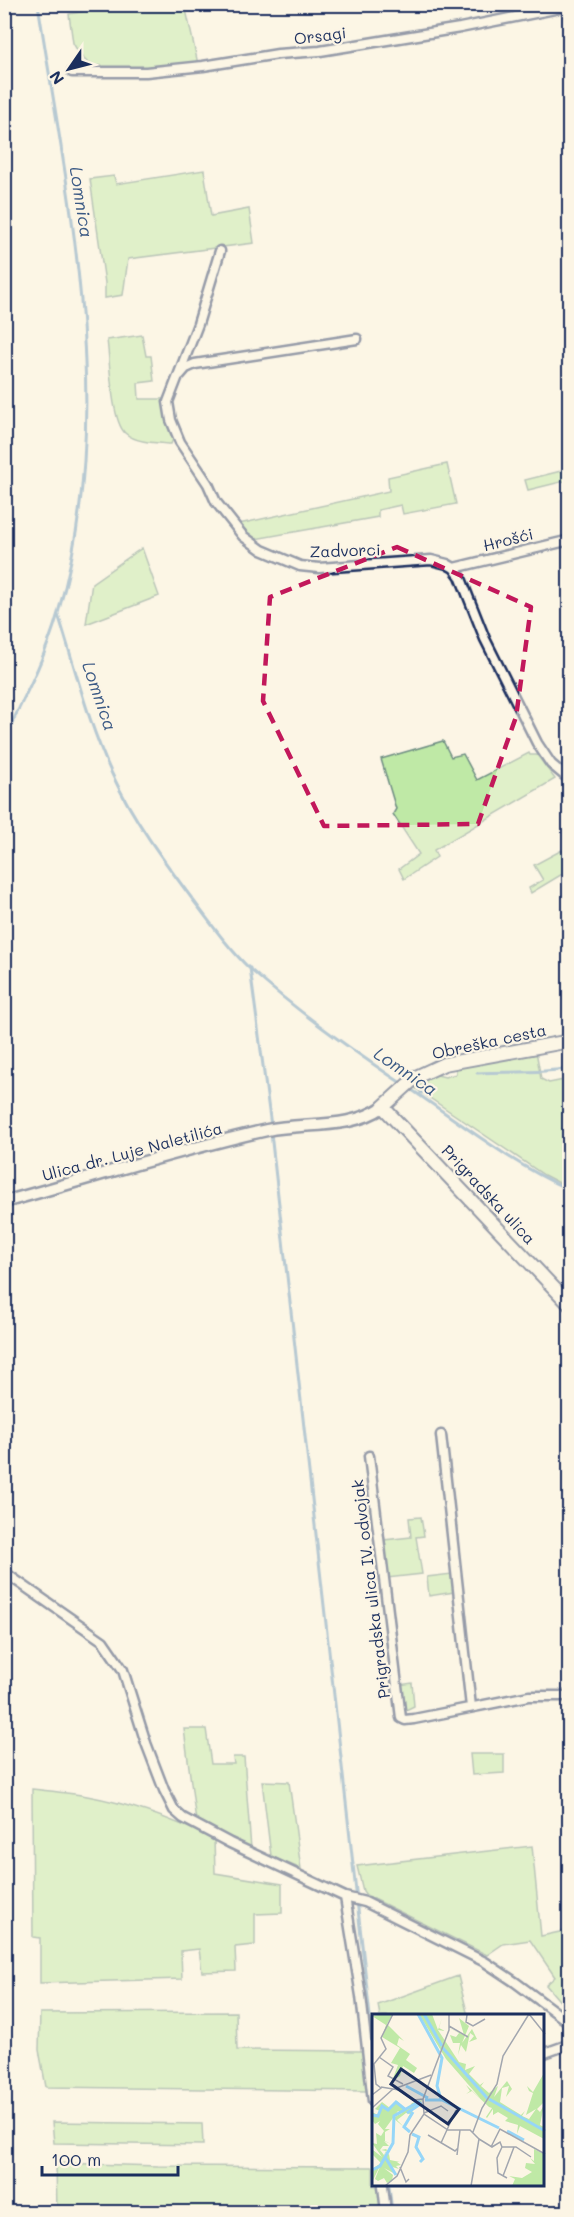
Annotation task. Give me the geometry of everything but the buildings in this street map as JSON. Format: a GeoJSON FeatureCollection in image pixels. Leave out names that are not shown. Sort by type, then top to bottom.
{"type":"FeatureCollection","features":[{"type":"Feature","properties":{"kind":"main road","name":"Obreška cesta"},"geometry":{"type":"LineString","coordinates":[[383,1107],[400,1094],[416,1077],[444,1064],[570,1041]]}},
{"type":"Feature","properties":{"kind":"main road","name":"Prigradska ulica"},"geometry":{"type":"LineString","coordinates":[[383,1107],[570,1305]]}},
{"type":"Feature","properties":{"kind":"street","name":"Orsagi"},"geometry":{"type":"LineString","coordinates":[[72,72],[146,72],[278,54],[320,51],[460,28],[570,6]]}},
{"type":"Feature","properties":{"kind":"street","name":"Zadvorci"},"geometry":{"type":"LineString","coordinates":[[220,251],[198,324],[167,408],[180,442],[204,477],[227,519],[243,536],[262,550],[300,566],[349,567],[431,560],[440,561],[454,568]]}},
{"type":"Feature","properties":{"kind":"street"},"geometry":{"type":"LineString","coordinates":[[178,377],[186,368],[195,363],[357,339]]}},
{"type":"Feature","properties":{"kind":"street","name":"Hrošći"},"geometry":{"type":"LineString","coordinates":[[454,568],[570,540]]}},
{"type":"Feature","properties":{"kind":"street"},"geometry":{"type":"LineString","coordinates":[[454,568],[465,587],[489,647],[537,743],[551,764],[570,780]]}},
{"type":"Feature","properties":{"kind":"street","name":"Ulica dr. Luje Naletilića"},"geometry":{"type":"LineString","coordinates":[[4,1202],[271,1129],[355,1119],[383,1107]]}},
{"type":"Feature","properties":{"kind":"street"},"geometry":{"type":"LineString","coordinates":[[441,1435],[471,1707]]}},
{"type":"Feature","properties":{"kind":"street","name":"Prigradska ulica IV. odvojak"},"geometry":{"type":"LineString","coordinates":[[369,1456],[401,1718],[414,1719],[529,1696],[570,1696]]}},
{"type":"Feature","properties":{"kind":"street"},"geometry":{"type":"LineString","coordinates":[[4,1572],[103,1641],[123,1670],[164,1790],[174,1810],[183,1818],[230,1843],[349,1897],[365,1902],[494,1967],[570,2023]]}},
{"type":"Feature","properties":{"kind":"street"},"geometry":{"type":"LineString","coordinates":[[349,1897],[372,2092]]}},
{"type":"Feature","properties":{"kind":"street"},"geometry":{"type":"LineString","coordinates":[[544,2054],[570,2044]]}},
{"type":"Feature","properties":{"kind":"street"},"geometry":{"type":"LineString","coordinates":[[382,2187],[386,2212]]}},
{"type":"Feature","properties":{"kind":"highlighted area"},"geometry":{"type":"Polygon","coordinates":[[[397,547],[531,607],[516,717],[478,824],[324,826],[263,701],[270,597],[397,547]]]}},
{"type":"Feature","properties":{"kind":"green space"},"geometry":{"type":"Polygon","coordinates":[[[118,5],[185,5],[198,64],[129,70],[90,65],[73,43],[69,14],[118,5]]]}},
{"type":"Feature","properties":{"kind":"green space"},"geometry":{"type":"Polygon","coordinates":[[[204,170],[211,216],[249,209],[254,243],[128,259],[123,295],[105,298],[105,283],[90,179],[114,176],[116,184],[204,170]]]}},
{"type":"Feature","properties":{"kind":"green space"},"geometry":{"type":"Polygon","coordinates":[[[142,335],[146,356],[151,356],[154,381],[138,383],[139,399],[164,399],[173,439],[171,444],[135,439],[125,433],[117,416],[107,340],[142,335]]]}},
{"type":"Feature","properties":{"kind":"green space"},"geometry":{"type":"Polygon","coordinates":[[[447,464],[456,504],[403,514],[401,505],[378,510],[378,517],[255,539],[239,524],[389,491],[388,477],[447,464]]]}},
{"type":"Feature","properties":{"kind":"green space"},"geometry":{"type":"Polygon","coordinates":[[[569,469],[569,480],[528,490],[525,480],[569,469]]]}},
{"type":"Feature","properties":{"kind":"green space"},"geometry":{"type":"Polygon","coordinates":[[[142,548],[159,596],[86,624],[92,583],[142,548]]]}},
{"type":"Feature","properties":{"kind":"green space"},"geometry":{"type":"Polygon","coordinates":[[[443,741],[451,757],[463,754],[477,780],[529,753],[537,755],[555,779],[434,850],[437,857],[404,879],[399,869],[419,854],[393,814],[396,809],[381,759],[443,741]]]}},
{"type":"Feature","properties":{"kind":"green space"},"geometry":{"type":"Polygon","coordinates":[[[569,849],[569,870],[531,893],[529,888],[543,880],[534,865],[562,850],[564,853],[569,849]]]}},
{"type":"Feature","properties":{"kind":"green space"},"geometry":{"type":"Polygon","coordinates":[[[536,1051],[541,1079],[549,1083],[569,1079],[569,1188],[544,1175],[415,1088],[433,1074],[445,1077],[456,1074],[456,1068],[459,1066],[536,1051]]]}},
{"type":"Feature","properties":{"kind":"green space"},"geometry":{"type":"Polygon","coordinates":[[[421,1517],[424,1536],[416,1537],[422,1574],[387,1578],[384,1540],[411,1537],[409,1518],[421,1517]]]}},
{"type":"Feature","properties":{"kind":"green space"},"geometry":{"type":"Polygon","coordinates":[[[452,1574],[454,1592],[429,1596],[427,1577],[452,1574]]]}},
{"type":"Feature","properties":{"kind":"green space"},"geometry":{"type":"Polygon","coordinates":[[[412,1683],[414,1706],[404,1711],[399,1685],[412,1683]]]}},
{"type":"Feature","properties":{"kind":"green space"},"geometry":{"type":"Polygon","coordinates":[[[184,1729],[206,1729],[211,1764],[234,1764],[233,1757],[244,1757],[251,1849],[196,1821],[184,1729]]]}},
{"type":"Feature","properties":{"kind":"green space"},"geometry":{"type":"Polygon","coordinates":[[[470,1754],[504,1754],[504,1773],[472,1775],[470,1754]]]}},
{"type":"Feature","properties":{"kind":"green space"},"geometry":{"type":"Polygon","coordinates":[[[262,1781],[289,1782],[301,1869],[271,1856],[262,1781]]]}},
{"type":"Feature","properties":{"kind":"green space"},"geometry":{"type":"Polygon","coordinates":[[[32,1789],[120,1803],[168,1819],[214,1839],[215,1873],[282,1884],[282,1913],[255,1914],[255,1945],[235,1947],[236,1971],[202,1972],[199,1949],[181,1951],[182,1979],[40,1983],[40,1938],[33,1937],[32,1789]]]}},
{"type":"Feature","properties":{"kind":"green space"},"geometry":{"type":"Polygon","coordinates":[[[532,1846],[541,1936],[569,1930],[569,1985],[562,1986],[569,1997],[569,2012],[546,1985],[555,1977],[530,1940],[503,1944],[487,1955],[366,1895],[357,1866],[532,1846]]]}},
{"type":"Feature","properties":{"kind":"green space"},"geometry":{"type":"Polygon","coordinates":[[[458,1976],[468,2014],[380,2014],[378,2005],[458,1976]]]}},
{"type":"Feature","properties":{"kind":"green space"},"geometry":{"type":"Polygon","coordinates":[[[236,2012],[237,2050],[362,2051],[367,2091],[46,2087],[39,2050],[40,2013],[236,2012]]]}},
{"type":"Feature","properties":{"kind":"green space"},"geometry":{"type":"Polygon","coordinates":[[[52,2122],[202,2124],[203,2145],[54,2143],[52,2122]]]}},
{"type":"Feature","properties":{"kind":"green space"},"geometry":{"type":"Polygon","coordinates":[[[56,2163],[372,2167],[372,2187],[378,2187],[381,2212],[57,2212],[56,2163]]]}},
{"type":"Feature","properties":{"kind":"waterway","name":"Lomnica"},"geometry":{"type":"LineString","coordinates":[[4,739],[41,661],[58,613],[75,538],[84,462],[86,386],[82,309],[74,232],[38,4]]}},
{"type":"Feature","properties":{"kind":"waterway","name":"Lomnica"},"geometry":{"type":"LineString","coordinates":[[58,614],[103,755],[120,791],[139,823],[182,885],[220,936],[251,970],[325,1030],[404,1085]]}},
{"type":"Feature","properties":{"kind":"waterway"},"geometry":{"type":"LineString","coordinates":[[250,968],[271,1126]]}},
{"type":"Feature","properties":{"kind":"waterway"},"geometry":{"type":"LineString","coordinates":[[477,1073],[535,1072],[570,1068]]}},
{"type":"Feature","properties":{"kind":"waterway","name":"Lomnica"},"geometry":{"type":"LineString","coordinates":[[409,1088],[508,1156],[570,1190]]}},
{"type":"Feature","properties":{"kind":"waterway"},"geometry":{"type":"LineString","coordinates":[[419,1095],[426,1088]]}},
{"type":"Feature","properties":{"kind":"waterway"},"geometry":{"type":"LineString","coordinates":[[271,1133],[372,2034]]}},
{"type":"Feature","properties":{"kind":"waterway"},"geometry":{"type":"LineString","coordinates":[[389,2187],[392,2212]]}}]}
